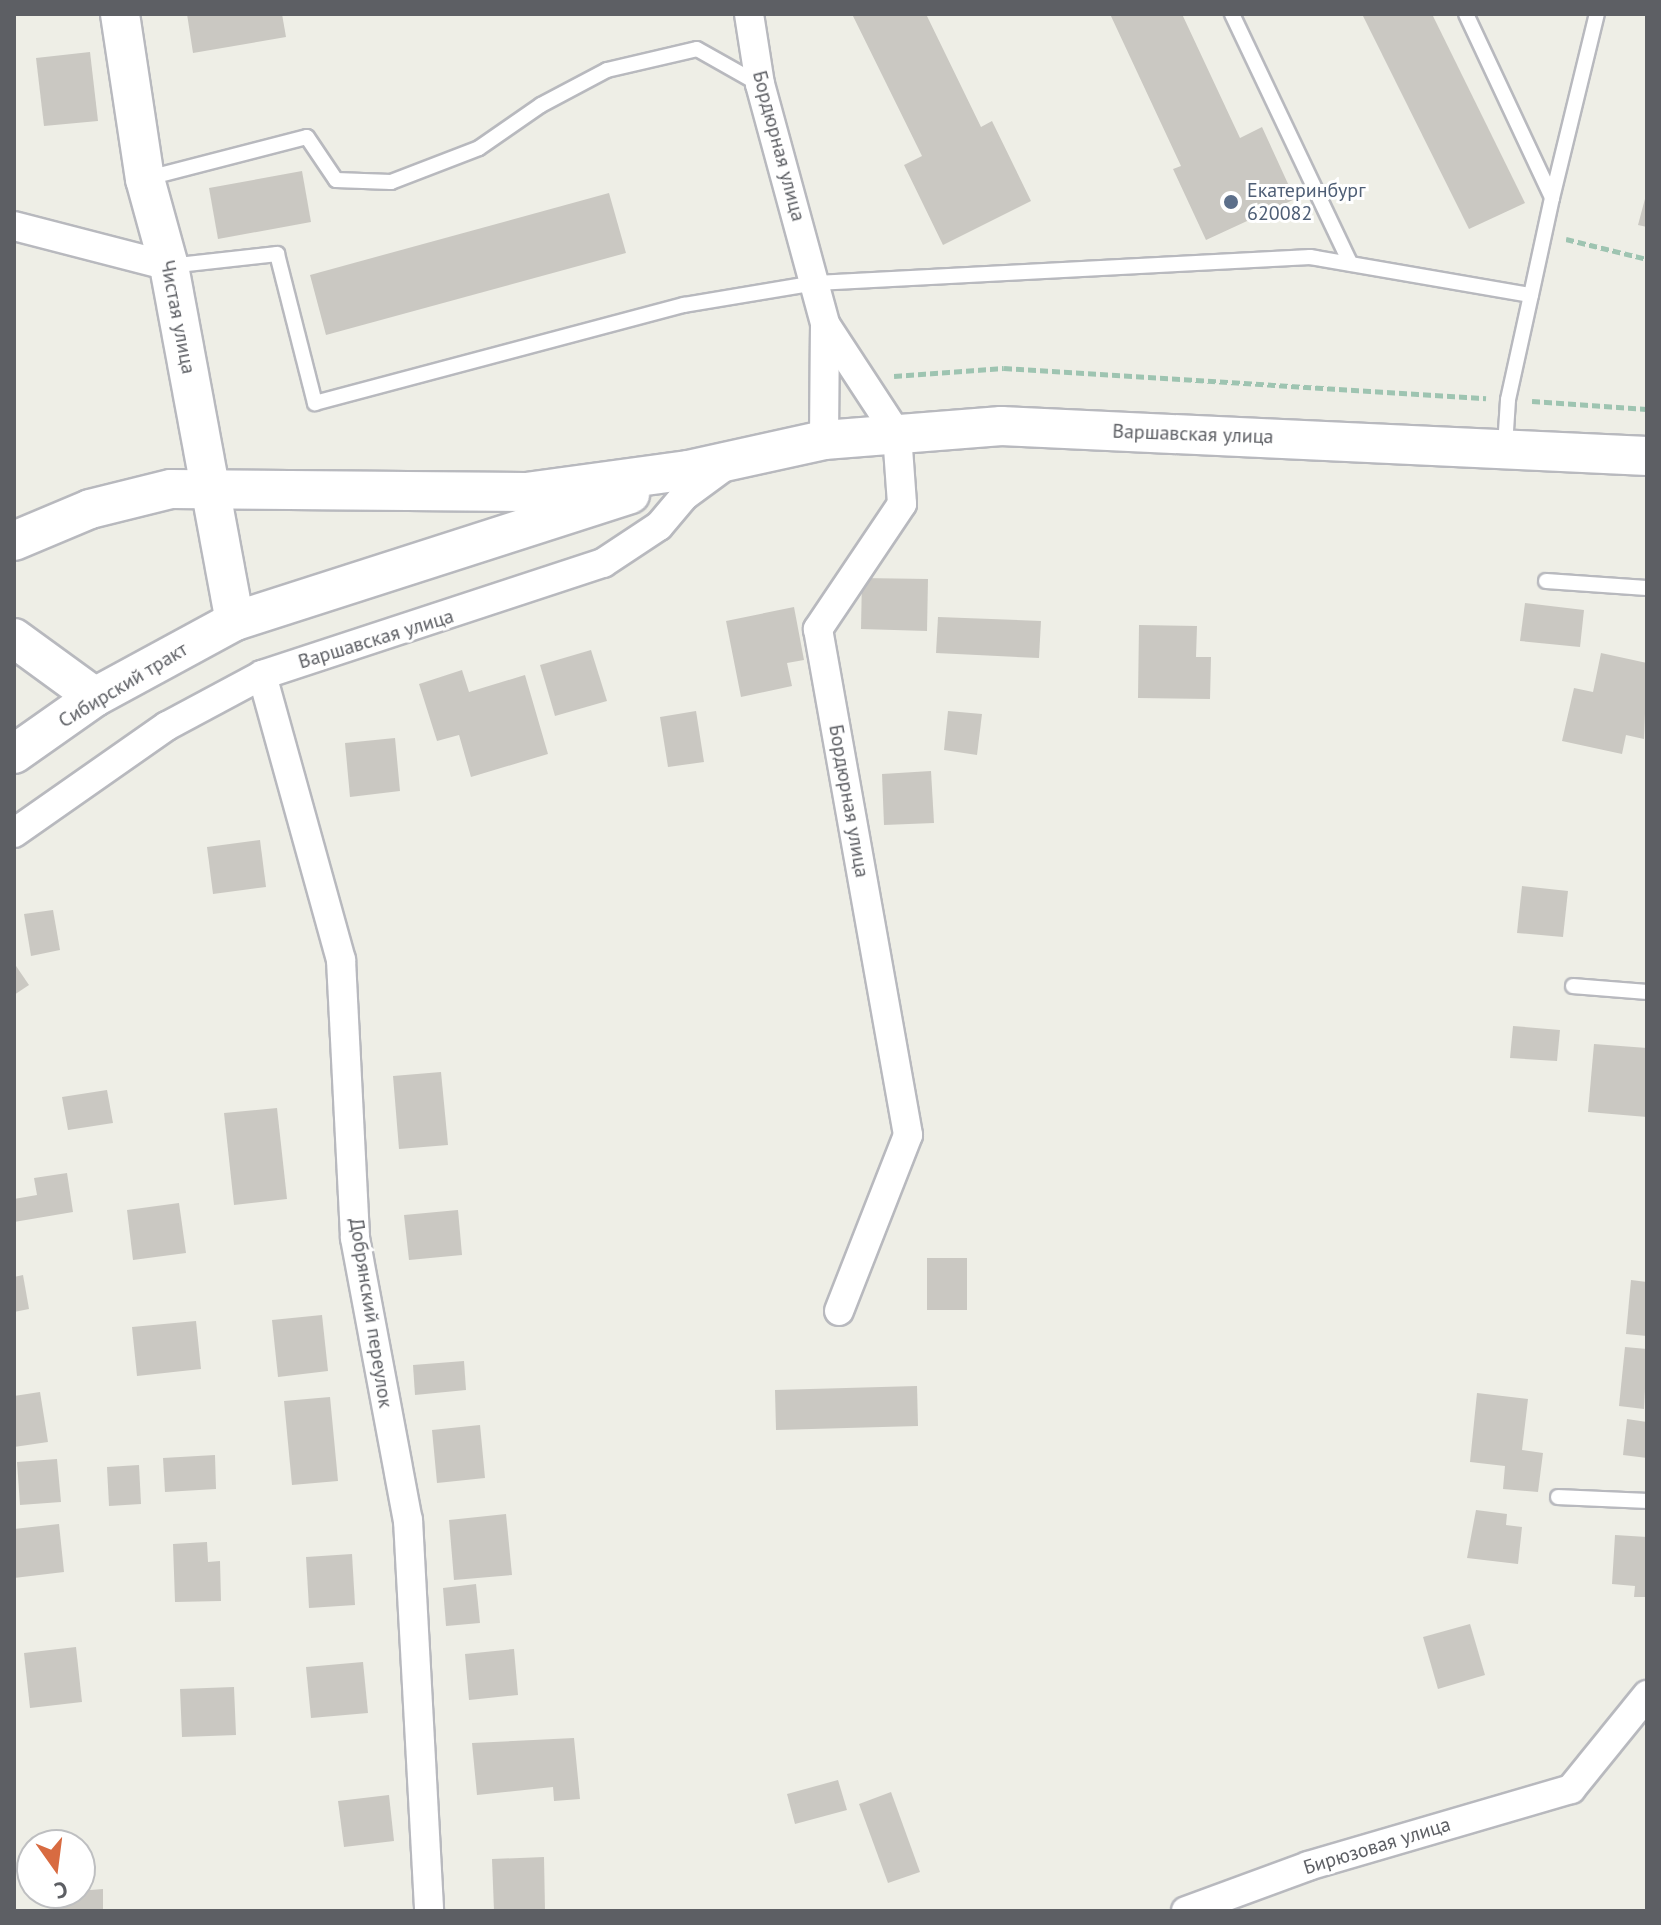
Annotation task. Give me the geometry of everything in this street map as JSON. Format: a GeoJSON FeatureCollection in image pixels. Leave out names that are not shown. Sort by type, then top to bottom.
{"type":"FeatureCollection","features":[{"type":"Feature","properties":{"kind":"main road","name":"Чистая улица"},"geometry":{"type":"LineString","coordinates":[[120,14],[145,179],[169,266],[207,485],[235,621]]}},
{"type":"Feature","properties":{"kind":"main road","name":"Варшавская улица"},"geometry":{"type":"LineString","coordinates":[[235,621],[411,562],[552,522],[688,470],[824,440],[1001,426],[1647,456]]}},
{"type":"Feature","properties":{"kind":"main road","name":"Варшавская улица"},"geometry":{"type":"LineString","coordinates":[[207,485],[467,495],[688,470]]}},
{"type":"Feature","properties":{"kind":"main road"},"geometry":{"type":"LineString","coordinates":[[14,541],[135,496],[207,485]]}},
{"type":"Feature","properties":{"kind":"main road","name":"Сибирский тракт"},"geometry":{"type":"LineString","coordinates":[[14,754],[95,697],[235,621]]}},
{"type":"Feature","properties":{"kind":"main road"},"geometry":{"type":"LineString","coordinates":[[14,638],[95,697]]}},
{"type":"Feature","properties":{"kind":"street","name":"Бордюрная улица"},"geometry":{"type":"LineString","coordinates":[[749,14],[760,84],[825,324],[824,440]]}},
{"type":"Feature","properties":{"kind":"street"},"geometry":{"type":"LineString","coordinates":[[14,226],[169,266]]}},
{"type":"Feature","properties":{"kind":"street","name":"Бордюрная улица"},"geometry":{"type":"LineString","coordinates":[[825,324],[897,434],[902,504],[818,629],[908,1135],[839,1311]]}},
{"type":"Feature","properties":{"kind":"street","name":"Варшавская улица"},"geometry":{"type":"LineString","coordinates":[[14,833],[167,726],[262,675],[603,563],[659,526],[709,475],[740,457]]}},
{"type":"Feature","properties":{"kind":"street","name":"Добрянский переулок"},"geometry":{"type":"LineString","coordinates":[[262,675],[341,960],[355,1238],[408,1520],[429,1911]]}},
{"type":"Feature","properties":{"kind":"street","name":"Бирюзовая улица"},"geometry":{"type":"LineString","coordinates":[[1186,1911],[1308,1866],[1571,1789],[1647,1695]]}},
{"type":"Feature","properties":{"kind":"lane"},"geometry":{"type":"LineString","coordinates":[[1232,14],[1350,263]]}},
{"type":"Feature","properties":{"kind":"lane"},"geometry":{"type":"LineString","coordinates":[[1466,14],[1552,198]]}},
{"type":"Feature","properties":{"kind":"lane"},"geometry":{"type":"LineString","coordinates":[[1505,448],[1508,400],[1552,198],[1597,14]]}},
{"type":"Feature","properties":{"kind":"lane"},"geometry":{"type":"LineString","coordinates":[[145,179],[307,137],[336,180],[391,182],[479,148],[541,105],[607,70],[697,49],[760,84]]}},
{"type":"Feature","properties":{"kind":"lane"},"geometry":{"type":"LineString","coordinates":[[169,266],[277,254],[315,403],[684,305],[816,283],[1310,257],[1531,295]]}},
{"type":"Feature","properties":{"kind":"lane"},"geometry":{"type":"LineString","coordinates":[[1546,581],[1647,588]]}},
{"type":"Feature","properties":{"kind":"lane"},"geometry":{"type":"LineString","coordinates":[[1573,986],[1647,992]]}},
{"type":"Feature","properties":{"kind":"lane"},"geometry":{"type":"LineString","coordinates":[[1558,1497],[1647,1501]]}},
{"type":"Feature","properties":{"kind":"path"},"geometry":{"type":"LineString","coordinates":[[1544,234],[1647,259]]}},
{"type":"Feature","properties":{"kind":"path"},"geometry":{"type":"LineString","coordinates":[[859,379],[1004,368],[1647,409]]}},
{"type":"Feature","properties":{"kind":"building"},"geometry":{"type":"Polygon","coordinates":[[[187,14],[282,14],[286,37],[193,53],[187,14]]]}},
{"type":"Feature","properties":{"kind":"building"},"geometry":{"type":"Polygon","coordinates":[[[852,14],[926,14],[981,127],[992,121],[1031,201],[943,245],[904,165],[922,156],[852,14]]]}},
{"type":"Feature","properties":{"kind":"building"},"geometry":{"type":"Polygon","coordinates":[[[1110,14],[1182,14],[1240,138],[1262,127],[1295,199],[1206,240],[1173,169],[1181,166],[1110,14]]]}},
{"type":"Feature","properties":{"kind":"building"},"geometry":{"type":"Polygon","coordinates":[[[1362,14],[1432,14],[1525,203],[1469,229],[1362,14]]]}},
{"type":"Feature","properties":{"kind":"building"},"geometry":{"type":"Polygon","coordinates":[[[90,52],[98,121],[44,126],[36,58],[90,52]]]}},
{"type":"Feature","properties":{"kind":"building"},"geometry":{"type":"Polygon","coordinates":[[[302,171],[311,222],[218,239],[209,188],[302,171]]]}},
{"type":"Feature","properties":{"kind":"building"},"geometry":{"type":"Polygon","coordinates":[[[609,193],[626,253],[326,335],[310,275],[609,193]]]}},
{"type":"Feature","properties":{"kind":"building"},"geometry":{"type":"Polygon","coordinates":[[[1647,195],[1647,227],[1638,225],[1647,195]]]}},
{"type":"Feature","properties":{"kind":"building"},"geometry":{"type":"Polygon","coordinates":[[[862,578],[928,579],[927,631],[861,629],[862,578]]]}},
{"type":"Feature","properties":{"kind":"building"},"geometry":{"type":"Polygon","coordinates":[[[1525,603],[1584,610],[1580,647],[1520,641],[1525,603]]]}},
{"type":"Feature","properties":{"kind":"building"},"geometry":{"type":"Polygon","coordinates":[[[794,607],[804,660],[787,663],[792,686],[741,697],[726,621],[794,607]]]}},
{"type":"Feature","properties":{"kind":"building"},"geometry":{"type":"Polygon","coordinates":[[[938,617],[1041,621],[1039,658],[936,653],[938,617]]]}},
{"type":"Feature","properties":{"kind":"building"},"geometry":{"type":"Polygon","coordinates":[[[1139,625],[1197,626],[1196,657],[1211,657],[1210,699],[1138,698],[1139,625]]]}},
{"type":"Feature","properties":{"kind":"building"},"geometry":{"type":"Polygon","coordinates":[[[591,650],[607,701],[555,716],[540,665],[591,650]]]}},
{"type":"Feature","properties":{"kind":"building"},"geometry":{"type":"Polygon","coordinates":[[[1601,653],[1647,663],[1644,739],[1626,735],[1622,754],[1562,741],[1574,688],[1593,692],[1601,653]]]}},
{"type":"Feature","properties":{"kind":"building"},"geometry":{"type":"Polygon","coordinates":[[[462,670],[469,692],[525,675],[548,754],[471,777],[459,735],[437,741],[419,684],[462,670]]]}},
{"type":"Feature","properties":{"kind":"building"},"geometry":{"type":"Polygon","coordinates":[[[696,711],[704,762],[668,767],[660,717],[696,711]]]}},
{"type":"Feature","properties":{"kind":"building"},"geometry":{"type":"Polygon","coordinates":[[[948,711],[982,714],[977,755],[944,750],[948,711]]]}},
{"type":"Feature","properties":{"kind":"building"},"geometry":{"type":"Polygon","coordinates":[[[395,738],[400,791],[350,797],[345,743],[395,738]]]}},
{"type":"Feature","properties":{"kind":"building"},"geometry":{"type":"Polygon","coordinates":[[[931,771],[934,823],[884,825],[882,774],[931,771]]]}},
{"type":"Feature","properties":{"kind":"building"},"geometry":{"type":"Polygon","coordinates":[[[260,840],[266,887],[213,894],[207,847],[260,840]]]}},
{"type":"Feature","properties":{"kind":"building"},"geometry":{"type":"Polygon","coordinates":[[[1522,886],[1568,891],[1563,937],[1517,933],[1522,886]]]}},
{"type":"Feature","properties":{"kind":"building"},"geometry":{"type":"Polygon","coordinates":[[[53,910],[60,950],[31,956],[24,914],[53,910]]]}},
{"type":"Feature","properties":{"kind":"building"},"geometry":{"type":"Polygon","coordinates":[[[14,963],[29,985],[14,995],[14,963]]]}},
{"type":"Feature","properties":{"kind":"building"},"geometry":{"type":"Polygon","coordinates":[[[1513,1026],[1560,1030],[1557,1061],[1510,1058],[1513,1026]]]}},
{"type":"Feature","properties":{"kind":"building"},"geometry":{"type":"Polygon","coordinates":[[[1594,1044],[1647,1048],[1647,1117],[1588,1112],[1594,1044]]]}},
{"type":"Feature","properties":{"kind":"building"},"geometry":{"type":"Polygon","coordinates":[[[441,1072],[448,1145],[399,1149],[393,1076],[441,1072]]]}},
{"type":"Feature","properties":{"kind":"building"},"geometry":{"type":"Polygon","coordinates":[[[107,1090],[113,1123],[68,1130],[62,1097],[107,1090]]]}},
{"type":"Feature","properties":{"kind":"building"},"geometry":{"type":"Polygon","coordinates":[[[277,1108],[287,1199],[234,1205],[224,1113],[277,1108]]]}},
{"type":"Feature","properties":{"kind":"building"},"geometry":{"type":"Polygon","coordinates":[[[67,1173],[73,1212],[14,1222],[14,1199],[37,1195],[34,1178],[67,1173]]]}},
{"type":"Feature","properties":{"kind":"building"},"geometry":{"type":"Polygon","coordinates":[[[179,1203],[186,1253],[133,1260],[127,1210],[179,1203]]]}},
{"type":"Feature","properties":{"kind":"building"},"geometry":{"type":"Polygon","coordinates":[[[458,1210],[462,1255],[409,1260],[404,1215],[458,1210]]]}},
{"type":"Feature","properties":{"kind":"building"},"geometry":{"type":"Polygon","coordinates":[[[927,1258],[967,1258],[967,1310],[927,1310],[927,1258]]]}},
{"type":"Feature","properties":{"kind":"building"},"geometry":{"type":"Polygon","coordinates":[[[23,1275],[29,1309],[14,1312],[14,1277],[23,1275]]]}},
{"type":"Feature","properties":{"kind":"building"},"geometry":{"type":"Polygon","coordinates":[[[1631,1280],[1647,1282],[1647,1336],[1626,1334],[1631,1280]]]}},
{"type":"Feature","properties":{"kind":"building"},"geometry":{"type":"Polygon","coordinates":[[[322,1315],[328,1371],[278,1377],[272,1320],[322,1315]]]}},
{"type":"Feature","properties":{"kind":"building"},"geometry":{"type":"Polygon","coordinates":[[[196,1321],[201,1369],[137,1376],[132,1327],[196,1321]]]}},
{"type":"Feature","properties":{"kind":"building"},"geometry":{"type":"Polygon","coordinates":[[[1625,1347],[1647,1349],[1644,1409],[1619,1406],[1625,1347]]]}},
{"type":"Feature","properties":{"kind":"building"},"geometry":{"type":"Polygon","coordinates":[[[464,1361],[466,1390],[415,1395],[413,1365],[464,1361]]]}},
{"type":"Feature","properties":{"kind":"building"},"geometry":{"type":"Polygon","coordinates":[[[917,1386],[918,1426],[776,1430],[775,1390],[917,1386]]]}},
{"type":"Feature","properties":{"kind":"building"},"geometry":{"type":"Polygon","coordinates":[[[40,1392],[48,1442],[14,1447],[14,1396],[40,1392]]]}},
{"type":"Feature","properties":{"kind":"building"},"geometry":{"type":"Polygon","coordinates":[[[1477,1393],[1528,1399],[1522,1450],[1543,1453],[1538,1492],[1503,1489],[1505,1466],[1470,1462],[1477,1393]]]}},
{"type":"Feature","properties":{"kind":"building"},"geometry":{"type":"Polygon","coordinates":[[[330,1397],[338,1481],[292,1485],[284,1401],[330,1397]]]}},
{"type":"Feature","properties":{"kind":"building"},"geometry":{"type":"Polygon","coordinates":[[[1627,1419],[1647,1422],[1647,1458],[1623,1455],[1627,1419]]]}},
{"type":"Feature","properties":{"kind":"building"},"geometry":{"type":"Polygon","coordinates":[[[480,1425],[485,1478],[437,1483],[432,1430],[480,1425]]]}},
{"type":"Feature","properties":{"kind":"building"},"geometry":{"type":"Polygon","coordinates":[[[215,1455],[216,1489],[165,1492],[163,1458],[215,1455]]]}},
{"type":"Feature","properties":{"kind":"building"},"geometry":{"type":"Polygon","coordinates":[[[57,1459],[61,1502],[20,1505],[17,1462],[57,1459]]]}},
{"type":"Feature","properties":{"kind":"building"},"geometry":{"type":"Polygon","coordinates":[[[139,1465],[141,1504],[109,1506],[107,1467],[139,1465]]]}},
{"type":"Feature","properties":{"kind":"building"},"geometry":{"type":"Polygon","coordinates":[[[1476,1510],[1507,1514],[1506,1525],[1522,1527],[1518,1564],[1467,1558],[1476,1510]]]}},
{"type":"Feature","properties":{"kind":"building"},"geometry":{"type":"Polygon","coordinates":[[[506,1514],[512,1575],[454,1580],[449,1520],[506,1514]]]}},
{"type":"Feature","properties":{"kind":"building"},"geometry":{"type":"Polygon","coordinates":[[[59,1524],[64,1572],[14,1578],[14,1529],[59,1524]]]}},
{"type":"Feature","properties":{"kind":"building"},"geometry":{"type":"Polygon","coordinates":[[[1615,1535],[1647,1537],[1647,1597],[1634,1597],[1635,1586],[1612,1584],[1615,1535]]]}},
{"type":"Feature","properties":{"kind":"building"},"geometry":{"type":"Polygon","coordinates":[[[207,1542],[208,1562],[220,1561],[221,1601],[175,1602],[173,1544],[207,1542]]]}},
{"type":"Feature","properties":{"kind":"building"},"geometry":{"type":"Polygon","coordinates":[[[352,1554],[355,1605],[309,1608],[306,1557],[352,1554]]]}},
{"type":"Feature","properties":{"kind":"building"},"geometry":{"type":"Polygon","coordinates":[[[476,1584],[480,1623],[446,1626],[443,1588],[476,1584]]]}},
{"type":"Feature","properties":{"kind":"building"},"geometry":{"type":"Polygon","coordinates":[[[1470,1624],[1485,1675],[1438,1689],[1423,1637],[1470,1624]]]}},
{"type":"Feature","properties":{"kind":"building"},"geometry":{"type":"Polygon","coordinates":[[[76,1647],[82,1702],[30,1708],[24,1653],[76,1647]]]}},
{"type":"Feature","properties":{"kind":"building"},"geometry":{"type":"Polygon","coordinates":[[[514,1649],[518,1695],[469,1700],[465,1654],[514,1649]]]}},
{"type":"Feature","properties":{"kind":"building"},"geometry":{"type":"Polygon","coordinates":[[[363,1662],[368,1713],[311,1718],[306,1667],[363,1662]]]}},
{"type":"Feature","properties":{"kind":"building"},"geometry":{"type":"Polygon","coordinates":[[[234,1687],[236,1735],[182,1737],[180,1689],[234,1687]]]}},
{"type":"Feature","properties":{"kind":"building"},"geometry":{"type":"Polygon","coordinates":[[[574,1738],[580,1799],[554,1801],[553,1787],[477,1795],[472,1743],[574,1738]]]}},
{"type":"Feature","properties":{"kind":"building"},"geometry":{"type":"Polygon","coordinates":[[[838,1780],[847,1810],[795,1824],[787,1794],[838,1780]]]}},
{"type":"Feature","properties":{"kind":"building"},"geometry":{"type":"Polygon","coordinates":[[[891,1792],[920,1872],[888,1883],[859,1804],[891,1792]]]}},
{"type":"Feature","properties":{"kind":"building"},"geometry":{"type":"Polygon","coordinates":[[[389,1795],[394,1841],[344,1847],[338,1801],[389,1795]]]}},
{"type":"Feature","properties":{"kind":"building"},"geometry":{"type":"Polygon","coordinates":[[[544,1857],[545,1911],[494,1911],[492,1859],[544,1857]]]}},
{"type":"Feature","properties":{"kind":"building"},"geometry":{"type":"Polygon","coordinates":[[[103,1889],[103,1911],[53,1911],[96,1909],[96,1890],[103,1889]]]}},
{"type":"Feature","properties":{"kind":"place","name":"Екатеринбург 620082"},"geometry":{"type":"Point","coordinates":[1231,202]}}]}
